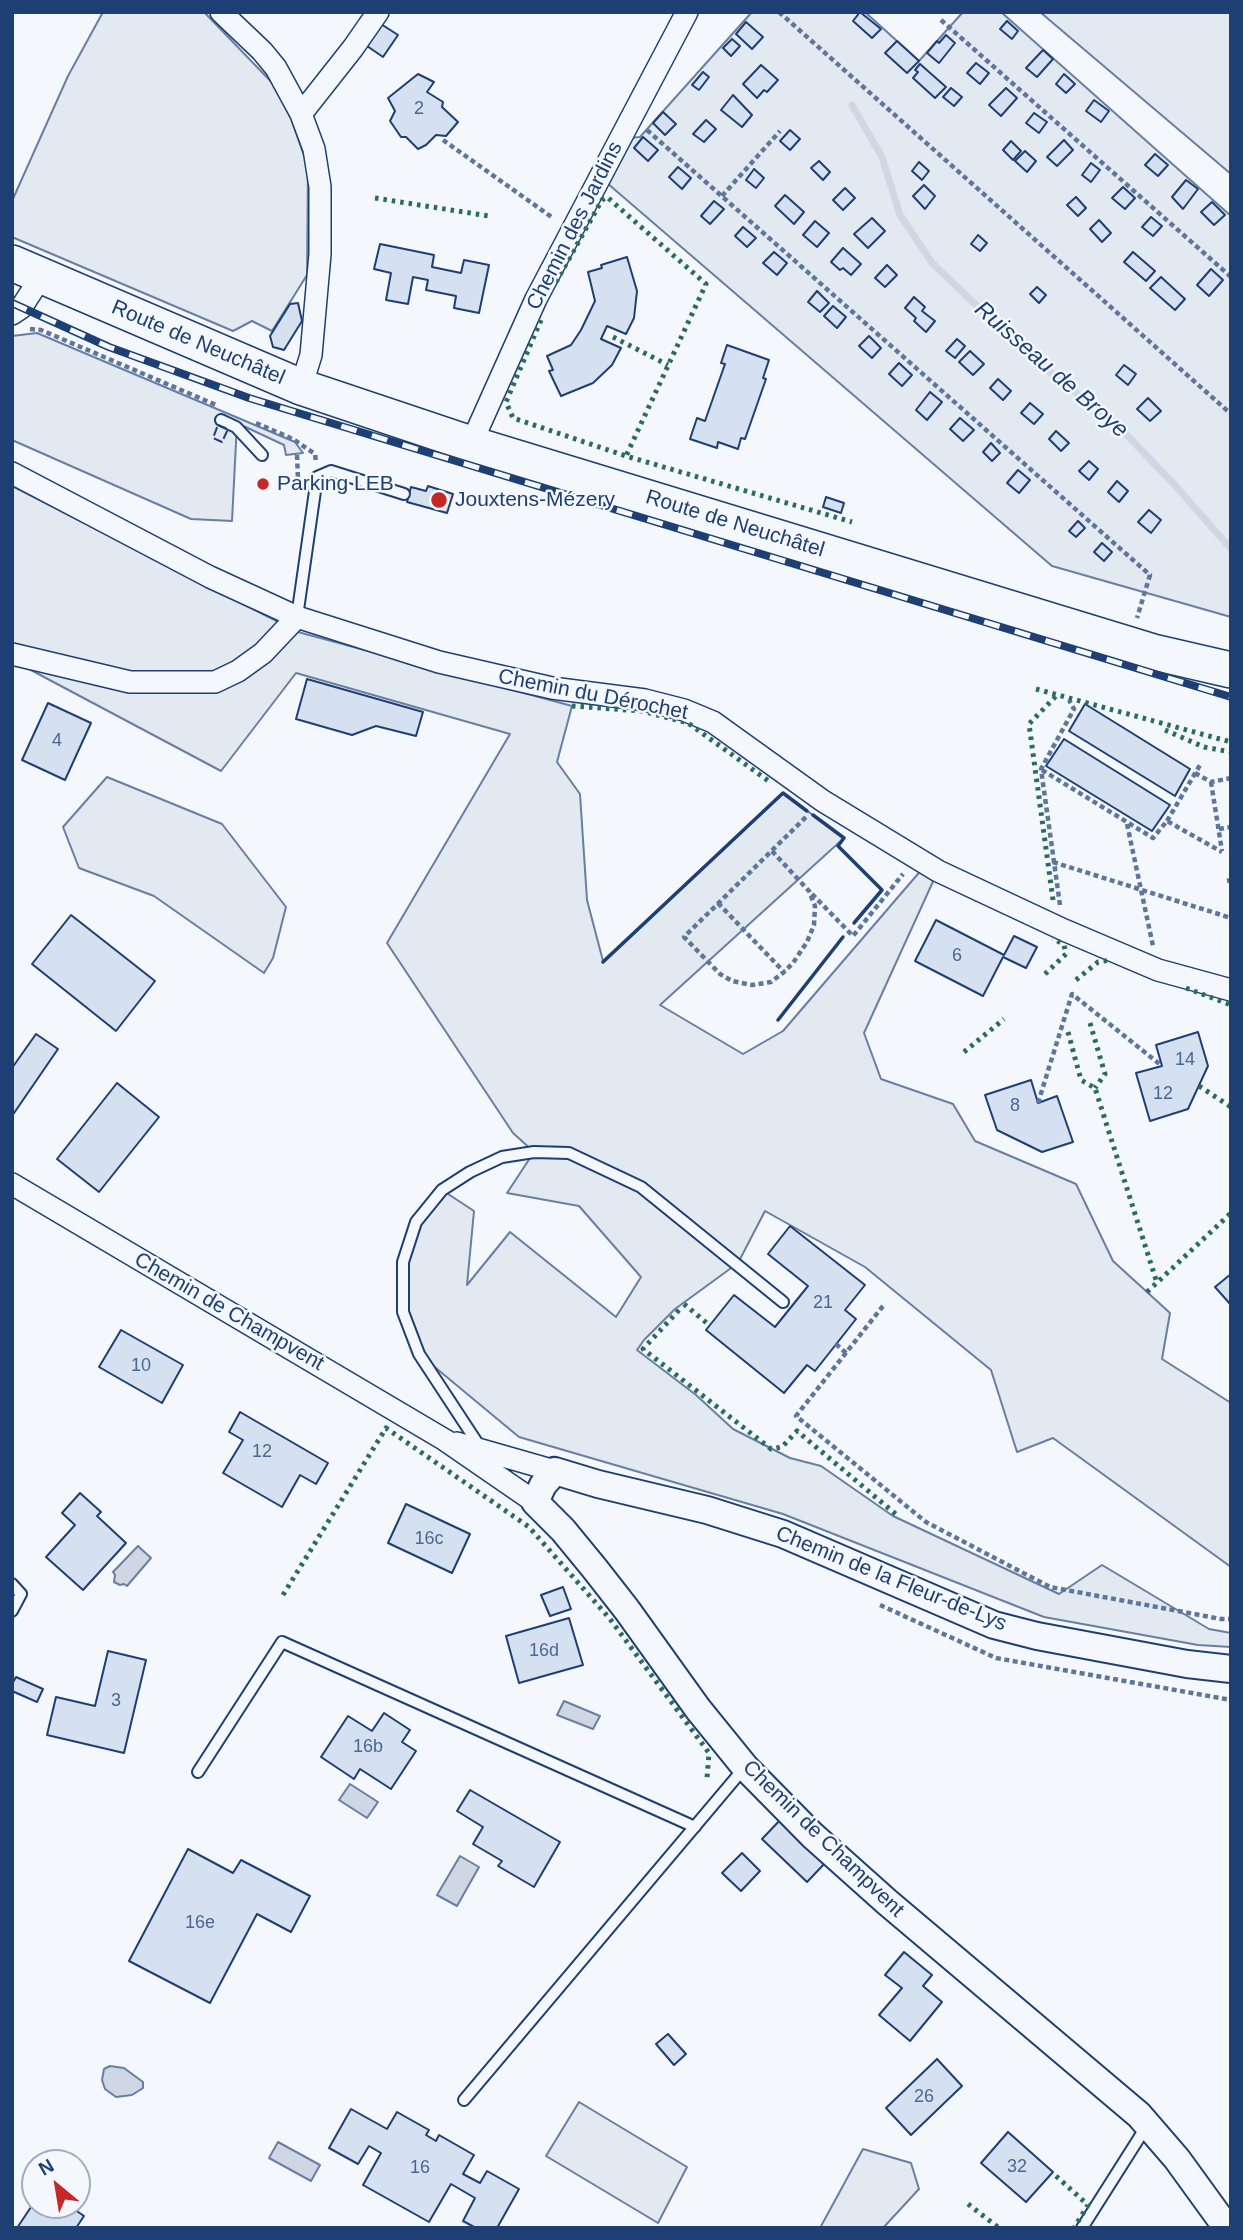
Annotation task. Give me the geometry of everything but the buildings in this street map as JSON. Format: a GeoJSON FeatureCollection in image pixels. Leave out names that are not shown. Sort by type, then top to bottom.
{"type":"FeatureCollection","features":[{"type":"Feature","properties":{"kind":"main road","name":"Route de Neuchâtel"},"geometry":{"type":"LineString","coordinates":[[27,270],[301,387],[471,444],[1153,652],[1231,670]]}},
{"type":"Feature","properties":{"kind":"street"},"geometry":{"type":"LineString","coordinates":[[221,12],[276,68],[301,114],[314,149],[320,187],[320,254],[311,355],[301,387]]}},
{"type":"Feature","properties":{"kind":"street"},"geometry":{"type":"LineString","coordinates":[[301,114],[378,12]]}},
{"type":"Feature","properties":{"kind":"street","name":"Chemin des Jardins"},"geometry":{"type":"LineString","coordinates":[[471,444],[536,299],[687,12]]}},
{"type":"Feature","properties":{"kind":"street"},"geometry":{"type":"LineString","coordinates":[[17,318],[27,270]]}},
{"type":"Feature","properties":{"kind":"street","name":"Chemin du Dérochet"},"geometry":{"type":"LineString","coordinates":[[12,472],[210,577],[297,617],[439,662],[552,688],[645,701],[684,710],[713,722],[823,801],[938,871],[1158,970],[1231,990]]}},
{"type":"Feature","properties":{"kind":"street"},"geometry":{"type":"LineString","coordinates":[[12,654],[130,682],[215,682],[238,671],[263,653],[297,617]]}},
{"type":"Feature","properties":{"kind":"street","name":"Chemin de Champvent"},"geometry":{"type":"LineString","coordinates":[[12,1184],[445,1440],[535,1502],[564,1530],[596,1569],[698,1709],[745,1767],[812,1835],[887,1902],[1152,2128],[1227,2228]]}},
{"type":"Feature","properties":{"kind":"street","name":"Chemin de Champvent"},"geometry":{"type":"LineString","coordinates":[[445,1440],[555,1471]]}},
{"type":"Feature","properties":{"kind":"street"},"geometry":{"type":"LineString","coordinates":[[535,1502],[543,1485],[555,1471]]}},
{"type":"Feature","properties":{"kind":"street","name":"Chemin de la Fleur-de-Lys"},"geometry":{"type":"LineString","coordinates":[[555,1471],[707,1510],[783,1534],[994,1625],[1078,1644],[1231,1669]]}},
{"type":"Feature","properties":{"kind":"lane"},"geometry":{"type":"LineString","coordinates":[[221,420],[236,427],[262,455]]}},
{"type":"Feature","properties":{"kind":"lane"},"geometry":{"type":"LineString","coordinates":[[297,617],[317,477],[331,471],[404,494]]}},
{"type":"Feature","properties":{"kind":"lane"},"geometry":{"type":"LineString","coordinates":[[481,1449],[419,1354],[403,1312],[403,1262],[415,1222],[442,1190],[470,1172],[502,1157],[534,1152],[569,1153],[641,1187],[783,1302]]}},
{"type":"Feature","properties":{"kind":"lane"},"geometry":{"type":"LineString","coordinates":[[12,1584],[20,1594],[12,1611]]}},
{"type":"Feature","properties":{"kind":"lane"},"geometry":{"type":"LineString","coordinates":[[198,1772],[282,1642],[695,1827]]}},
{"type":"Feature","properties":{"kind":"lane"},"geometry":{"type":"LineString","coordinates":[[464,2100],[745,1767]]}},
{"type":"Feature","properties":{"kind":"lane"},"geometry":{"type":"LineString","coordinates":[[1082,2228],[1152,2128]]}},
{"type":"Feature","properties":{"kind":"path"},"geometry":{"type":"LineString","coordinates":[[779,12],[1231,414]]}},
{"type":"Feature","properties":{"kind":"path"},"geometry":{"type":"LineString","coordinates":[[940,20],[1231,277]]}},
{"type":"Feature","properties":{"kind":"path"},"geometry":{"type":"LineString","coordinates":[[632,117],[1150,575],[1133,628]]}},
{"type":"Feature","properties":{"kind":"path"},"geometry":{"type":"LineString","coordinates":[[722,197],[780,131]]}},
{"type":"Feature","properties":{"kind":"path"},"geometry":{"type":"LineString","coordinates":[[443,140],[571,231]]}},
{"type":"Feature","properties":{"kind":"path"},"geometry":{"type":"LineString","coordinates":[[17,318],[30,330],[41,330],[217,406]]}},
{"type":"Feature","properties":{"kind":"path"},"geometry":{"type":"LineString","coordinates":[[255,422],[293,439],[315,454],[317,477]]}},
{"type":"Feature","properties":{"kind":"path"},"geometry":{"type":"LineString","coordinates":[[1064,930],[1041,769],[1074,709],[1069,701]]}},
{"type":"Feature","properties":{"kind":"path"},"geometry":{"type":"LineString","coordinates":[[1041,769],[1153,838],[1167,821],[1200,765]]}},
{"type":"Feature","properties":{"kind":"path"},"geometry":{"type":"LineString","coordinates":[[1195,773],[1211,782],[1231,778]]}},
{"type":"Feature","properties":{"kind":"path"},"geometry":{"type":"LineString","coordinates":[[1167,821],[1222,852],[1211,782]]}},
{"type":"Feature","properties":{"kind":"path"},"geometry":{"type":"LineString","coordinates":[[809,891],[815,906],[814,925],[807,942],[793,963],[771,982],[752,985],[733,981],[720,974],[684,937],[823,801]]}},
{"type":"Feature","properties":{"kind":"path"},"geometry":{"type":"LineString","coordinates":[[1127,823],[1158,970]]}},
{"type":"Feature","properties":{"kind":"path"},"geometry":{"type":"LineString","coordinates":[[1219,830],[1231,827]]}},
{"type":"Feature","properties":{"kind":"path"},"geometry":{"type":"LineString","coordinates":[[772,850],[853,936],[916,858]]}},
{"type":"Feature","properties":{"kind":"path"},"geometry":{"type":"LineString","coordinates":[[1053,862],[1231,918]]}},
{"type":"Feature","properties":{"kind":"path"},"geometry":{"type":"LineString","coordinates":[[718,903],[784,972]]}},
{"type":"Feature","properties":{"kind":"path"},"geometry":{"type":"LineString","coordinates":[[1038,1103],[1072,994],[1162,1066]]}},
{"type":"Feature","properties":{"kind":"path"},"geometry":{"type":"LineString","coordinates":[[883,1306],[796,1416],[926,1522],[1051,1587],[1231,1619]]}},
{"type":"Feature","properties":{"kind":"path"},"geometry":{"type":"LineString","coordinates":[[836,1344],[846,1353]]}},
{"type":"Feature","properties":{"kind":"shaded area"},"geometry":{"type":"Polygon","coordinates":[[[103,12],[204,12],[282,93],[308,167],[307,275],[272,331],[252,321],[233,331],[12,237],[12,201],[68,76],[103,12]]]}},
{"type":"Feature","properties":{"kind":"shaded area"},"geometry":{"type":"Polygon","coordinates":[[[752,12],[865,12],[919,61],[963,12],[1001,12],[1231,216],[1231,617],[1052,566],[607,183],[629,138],[640,137],[752,12]]]}},
{"type":"Feature","properties":{"kind":"shaded area"},"geometry":{"type":"Polygon","coordinates":[[[1040,12],[1231,12],[1231,174],[1040,12]]]}},
{"type":"Feature","properties":{"kind":"shaded area"},"geometry":{"type":"Polygon","coordinates":[[[37,333],[295,442],[303,453],[286,455],[284,445],[237,423],[232,521],[191,519],[12,440],[12,336],[37,333]]]}},
{"type":"Feature","properties":{"kind":"shaded area"},"geometry":{"type":"Polygon","coordinates":[[[12,486],[298,632],[572,706],[557,762],[580,794],[587,900],[603,961],[783,793],[844,838],[660,1005],[743,1054],[783,1031],[923,868],[936,875],[864,1033],[881,1079],[953,1104],[975,1141],[1076,1184],[1113,1261],[1170,1313],[1162,1359],[1231,1403],[1231,1567],[1053,1438],[1017,1452],[991,1370],[865,1267],[765,1211],[738,1263],[675,1309],[637,1350],[696,1395],[733,1429],[790,1458],[821,1466],[893,1516],[1059,1594],[1102,1565],[1209,1629],[1231,1633],[1231,1647],[1198,1645],[1044,1617],[783,1514],[519,1437],[419,1354],[403,1312],[403,1262],[416,1222],[442,1190],[474,1211],[467,1285],[510,1232],[616,1317],[641,1277],[579,1206],[507,1193],[534,1152],[513,1133],[387,943],[510,734],[296,673],[221,771],[12,660],[12,486]]]}},
{"type":"Feature","properties":{"kind":"shaded area"},"geometry":{"type":"Polygon","coordinates":[[[107,777],[222,824],[286,907],[273,958],[264,973],[154,896],[79,868],[63,827],[107,777]]]}},
{"type":"Feature","properties":{"kind":"shaded area"},"geometry":{"type":"Polygon","coordinates":[[[138,1546],[151,1558],[127,1586],[114,1582],[113,1572],[138,1546]]]}},
{"type":"Feature","properties":{"kind":"shaded area"},"geometry":{"type":"Polygon","coordinates":[[[564,1701],[600,1716],[593,1729],[557,1715],[564,1701]]]}},
{"type":"Feature","properties":{"kind":"shaded area"},"geometry":{"type":"Polygon","coordinates":[[[350,1784],[378,1802],[367,1818],[339,1800],[350,1784]]]}},
{"type":"Feature","properties":{"kind":"shaded area"},"geometry":{"type":"Polygon","coordinates":[[[460,1856],[479,1867],[457,1906],[437,1895],[460,1856]]]}},
{"type":"Feature","properties":{"kind":"shaded area"},"geometry":{"type":"Polygon","coordinates":[[[110,2066],[124,2068],[143,2082],[143,2088],[132,2095],[116,2097],[105,2089],[102,2080],[104,2069],[110,2066]]]}},
{"type":"Feature","properties":{"kind":"shaded area"},"geometry":{"type":"Polygon","coordinates":[[[579,2102],[687,2167],[658,2223],[546,2156],[579,2102]]]}},
{"type":"Feature","properties":{"kind":"shaded area"},"geometry":{"type":"Polygon","coordinates":[[[278,2142],[320,2165],[311,2181],[269,2158],[278,2142]]]}},
{"type":"Feature","properties":{"kind":"shaded area"},"geometry":{"type":"Polygon","coordinates":[[[863,2149],[911,2163],[919,2189],[883,2228],[820,2228],[863,2149]]]}},
{"type":"Feature","properties":{"kind":"waterway","name":"Ruisseau de Broye"},"geometry":{"type":"LineString","coordinates":[[852,105],[882,157],[900,215],[933,264],[1034,360],[1116,424],[1231,549]]}},
{"type":"Feature","properties":{"kind":"railway"},"geometry":{"type":"LineString","coordinates":[[12,303],[109,347],[249,398],[1231,697]]}},
{"type":"Feature","properties":{"kind":"hedge"},"geometry":{"type":"LineString","coordinates":[[556,282],[602,200],[607,197],[706,284],[626,456]]}},
{"type":"Feature","properties":{"kind":"hedge"},"geometry":{"type":"LineString","coordinates":[[375,198],[489,216]]}},
{"type":"Feature","properties":{"kind":"hedge"},"geometry":{"type":"LineString","coordinates":[[541,320],[506,402],[513,418],[626,456],[852,522]]}},
{"type":"Feature","properties":{"kind":"hedge"},"geometry":{"type":"LineString","coordinates":[[613,337],[668,365]]}},
{"type":"Feature","properties":{"kind":"hedge"},"geometry":{"type":"LineString","coordinates":[[1036,689],[1231,742]]}},
{"type":"Feature","properties":{"kind":"hedge"},"geometry":{"type":"LineString","coordinates":[[1053,900],[1029,724],[1056,696]]}},
{"type":"Feature","properties":{"kind":"hedge"},"geometry":{"type":"LineString","coordinates":[[572,706],[642,711],[688,723],[770,782]]}},
{"type":"Feature","properties":{"kind":"hedge"},"geometry":{"type":"LineString","coordinates":[[1165,730],[1204,747],[1231,752]]}},
{"type":"Feature","properties":{"kind":"hedge"},"geometry":{"type":"LineString","coordinates":[[1045,974],[1066,954],[1064,945],[1053,938]]}},
{"type":"Feature","properties":{"kind":"hedge"},"geometry":{"type":"LineString","coordinates":[[1076,980],[1098,962],[1111,960]]}},
{"type":"Feature","properties":{"kind":"hedge"},"geometry":{"type":"LineString","coordinates":[[1186,988],[1231,1005]]}},
{"type":"Feature","properties":{"kind":"hedge"},"geometry":{"type":"LineString","coordinates":[[964,1052],[1004,1019]]}},
{"type":"Feature","properties":{"kind":"hedge"},"geometry":{"type":"LineString","coordinates":[[1090,1023],[1105,1074],[1095,1088]]}},
{"type":"Feature","properties":{"kind":"hedge"},"geometry":{"type":"LineString","coordinates":[[1068,1032],[1081,1080],[1095,1088],[1157,1283]]}},
{"type":"Feature","properties":{"kind":"hedge"},"geometry":{"type":"LineString","coordinates":[[1199,1086],[1231,1107]]}},
{"type":"Feature","properties":{"kind":"hedge"},"geometry":{"type":"LineString","coordinates":[[1147,1292],[1231,1213]]}},
{"type":"Feature","properties":{"kind":"hedge"},"geometry":{"type":"LineString","coordinates":[[684,1304],[708,1324]]}},
{"type":"Feature","properties":{"kind":"hedge"},"geometry":{"type":"LineString","coordinates":[[679,1310],[643,1349],[771,1449],[782,1447],[797,1431],[898,1516]]}},
{"type":"Feature","properties":{"kind":"hedge"},"geometry":{"type":"LineString","coordinates":[[283,1595],[386,1428],[529,1527],[610,1619],[709,1753],[707,1778]]}},
{"type":"Feature","properties":{"kind":"hedge"},"geometry":{"type":"LineString","coordinates":[[1056,2176],[1088,2205],[1074,2228]]}},
{"type":"Feature","properties":{"kind":"hedge"},"geometry":{"type":"LineString","coordinates":[[968,2204],[999,2228]]}},
{"type":"Feature","properties":{"kind":"fence"},"geometry":{"type":"LineString","coordinates":[[218,425],[228,429],[222,442],[213,438],[218,425]]}},
{"type":"Feature","properties":{"kind":"wall"},"geometry":{"type":"LineString","coordinates":[[603,962],[783,793],[807,811]]}},
{"type":"Feature","properties":{"kind":"wall"},"geometry":{"type":"LineString","coordinates":[[813,815],[844,838],[838,846],[882,890],[854,923]]}},
{"type":"Feature","properties":{"kind":"wall"},"geometry":{"type":"LineString","coordinates":[[778,1020],[843,937]]}},
{"type":"Feature","properties":{"kind":"place","name":"Parking LEB"},"geometry":{"type":"Point","coordinates":[263,484]}},
{"type":"Feature","properties":{"kind":"place","name":"Jouxtens-Mézery"},"geometry":{"type":"Point","coordinates":[439,500]}}]}
